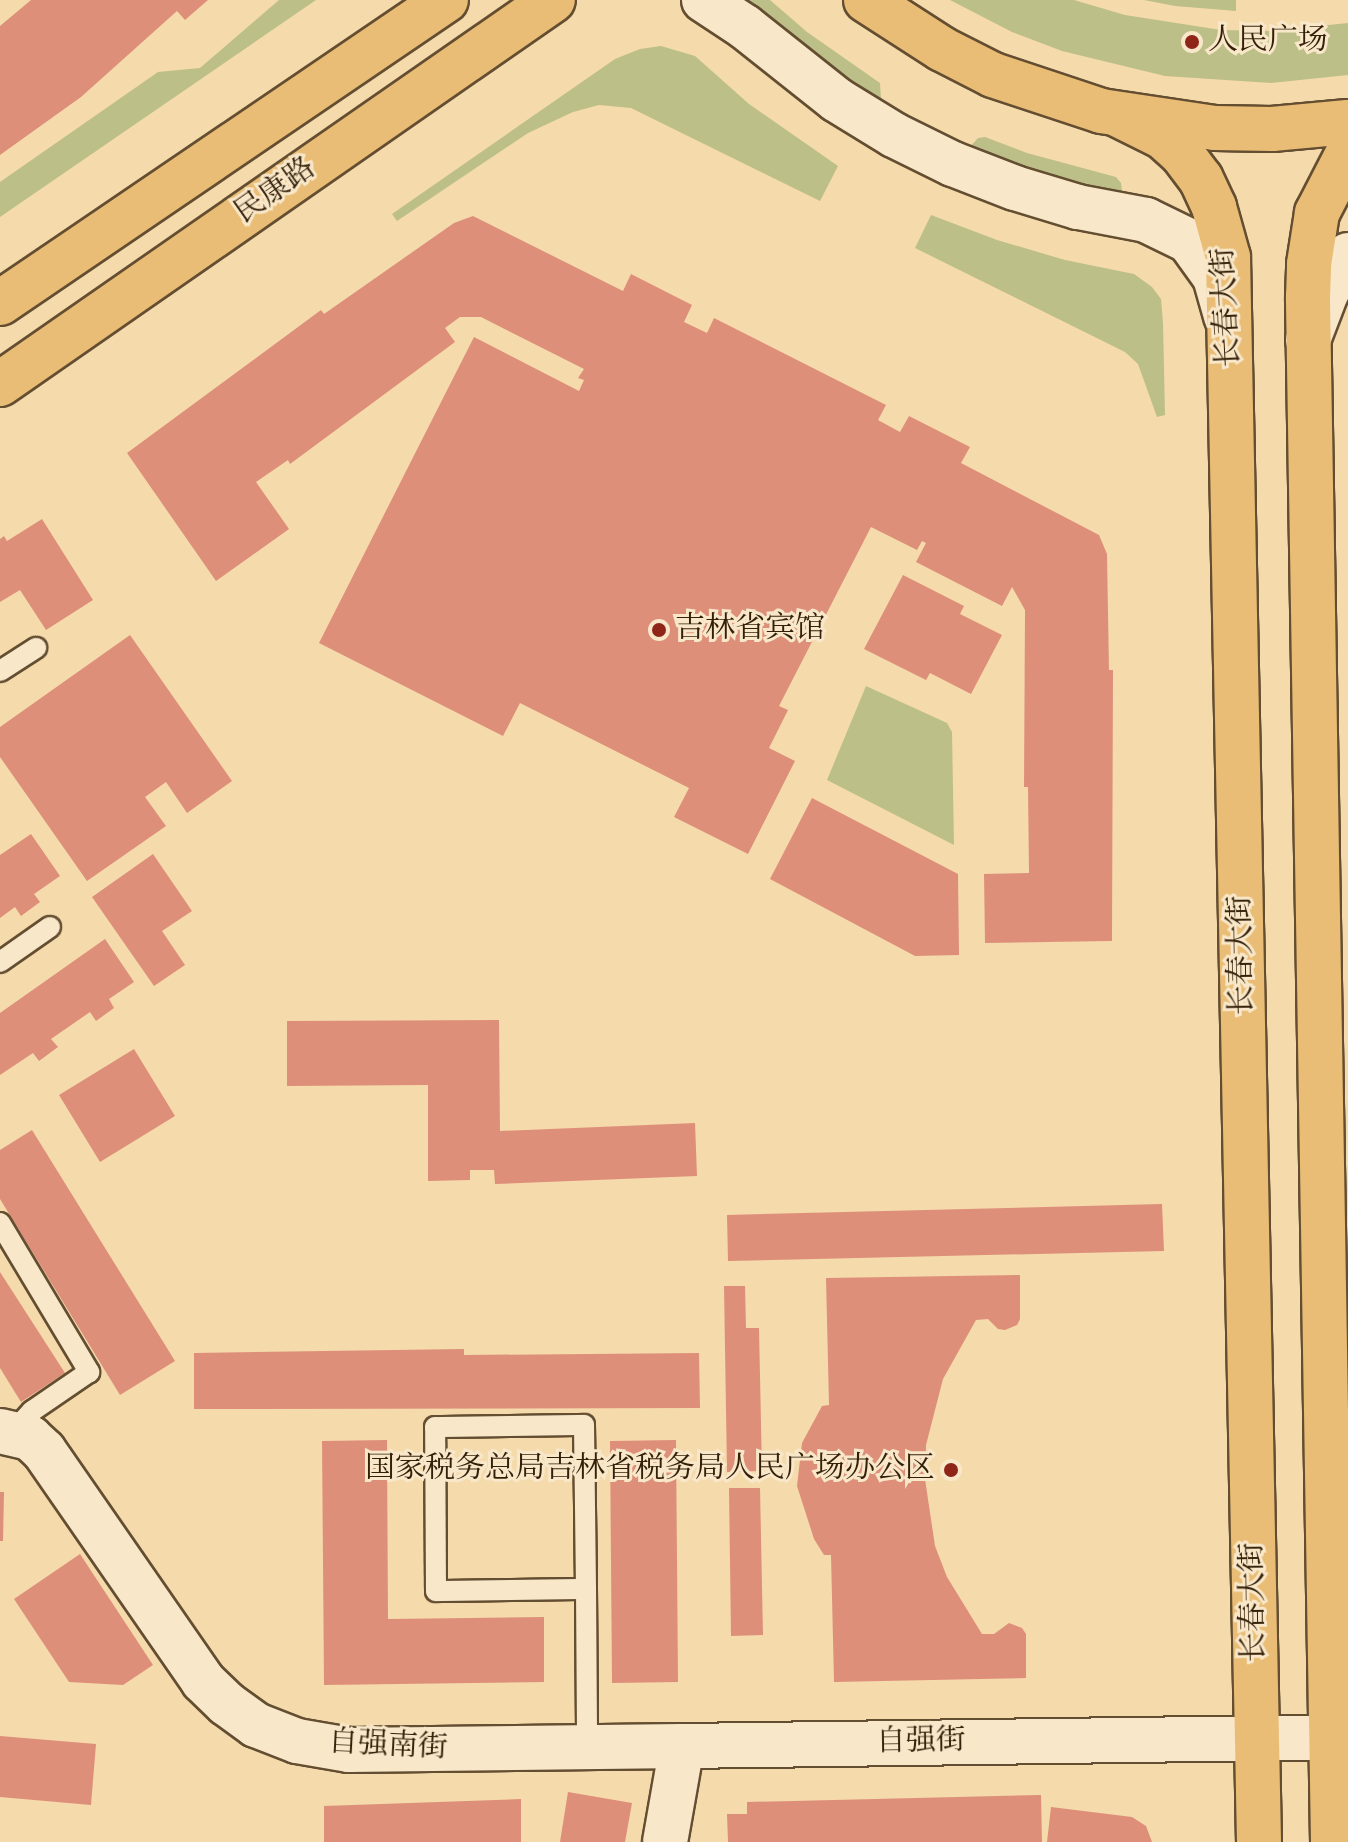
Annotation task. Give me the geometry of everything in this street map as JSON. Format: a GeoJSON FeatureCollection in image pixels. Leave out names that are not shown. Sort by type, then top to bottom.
{"type":"FeatureCollection","features":[{"type":"Feature","properties":{"kind":"main road","name":"民康路"},"geometry":{"type":"LineString","coordinates":[[0,303],[446,0]]}},
{"type":"Feature","properties":{"kind":"main road","name":"民康路"},"geometry":{"type":"LineString","coordinates":[[0,384],[553,0]]}},
{"type":"Feature","properties":{"kind":"main road"},"geometry":{"type":"LineString","coordinates":[[866,0],[942,49],[993,75],[1046,95],[1119,115],[1215,128],[1272,129],[1348,122]]}},
{"type":"Feature","properties":{"kind":"main road","name":"长春大街"},"geometry":{"type":"LineString","coordinates":[[1119,115],[1163,137],[1201,179],[1224,232],[1230,281],[1259,1842]]}},
{"type":"Feature","properties":{"kind":"main road"},"geometry":{"type":"LineString","coordinates":[[1333,1842],[1341,1737],[1336,1172],[1308,340],[1309,264],[1317,213],[1348,153]]}},
{"type":"Feature","properties":{"kind":"street"},"geometry":{"type":"LineString","coordinates":[[704,0],[745,27],[837,100],[926,151],[1015,188],[1078,207],[1146,220],[1189,241],[1215,277],[1231,336]]}},
{"type":"Feature","properties":{"kind":"street"},"geometry":{"type":"LineString","coordinates":[[1308,340],[1326,293],[1348,255]]}},
{"type":"Feature","properties":{"kind":"street","name":"自强南街"},"geometry":{"type":"LineString","coordinates":[[6,1431],[30,1438],[44,1451],[203,1681],[256,1725],[297,1741],[349,1750],[682,1746]]}},
{"type":"Feature","properties":{"kind":"street","name":"自强街"},"geometry":{"type":"LineString","coordinates":[[682,1746],[1341,1737]]}},
{"type":"Feature","properties":{"kind":"street"},"geometry":{"type":"LineString","coordinates":[[665,1842],[682,1746]]}},
{"type":"Feature","properties":{"kind":"lane"},"geometry":{"type":"LineString","coordinates":[[0,671],[36,648]]}},
{"type":"Feature","properties":{"kind":"lane"},"geometry":{"type":"LineString","coordinates":[[0,962],[50,927]]}},
{"type":"Feature","properties":{"kind":"lane"},"geometry":{"type":"LineString","coordinates":[[0,1223],[89,1372],[6,1431]]}},
{"type":"Feature","properties":{"kind":"lane"},"geometry":{"type":"LineString","coordinates":[[586,1589],[436,1591],[435,1427],[584,1425],[586,1589],[587,1748]]}},
{"type":"Feature","properties":{"kind":"green space"},"geometry":{"type":"Polygon","coordinates":[[[279,0],[316,0],[0,217],[0,182],[158,72],[200,68],[279,0]]]}},
{"type":"Feature","properties":{"kind":"green space"},"geometry":{"type":"Polygon","coordinates":[[[740,0],[770,0],[807,32],[880,83],[881,99],[876,105],[740,0]]]}},
{"type":"Feature","properties":{"kind":"green space","name":"人民广场"},"geometry":{"type":"Polygon","coordinates":[[[950,0],[1074,0],[1125,15],[1221,30],[1270,31],[1348,23],[1348,75],[1271,83],[1165,76],[1062,51],[1012,32],[950,0]]]}},
{"type":"Feature","properties":{"kind":"green space"},"geometry":{"type":"Polygon","coordinates":[[[1144,0],[1236,0],[1236,11],[1175,6],[1144,0]]]}},
{"type":"Feature","properties":{"kind":"green space"},"geometry":{"type":"Polygon","coordinates":[[[661,46],[695,56],[749,104],[838,166],[820,201],[631,108],[599,105],[573,112],[528,133],[397,221],[392,214],[615,59],[640,49],[661,46]]]}},
{"type":"Feature","properties":{"kind":"green space"},"geometry":{"type":"Polygon","coordinates":[[[985,137],[1027,153],[1116,177],[1121,183],[1122,192],[1112,203],[969,148],[978,138],[985,137]]]}},
{"type":"Feature","properties":{"kind":"green space"},"geometry":{"type":"Polygon","coordinates":[[[931,215],[997,240],[1065,260],[1134,274],[1152,287],[1161,299],[1165,415],[1157,417],[1138,364],[1125,352],[915,248],[931,215]]]}},
{"type":"Feature","properties":{"kind":"green space"},"geometry":{"type":"Polygon","coordinates":[[[866,686],[947,723],[952,732],[954,845],[827,780],[866,686]]]}},
{"type":"Feature","properties":{"kind":"building"},"geometry":{"type":"Polygon","coordinates":[[[31,0],[208,0],[185,20],[177,11],[81,97],[0,155],[0,26],[31,0]]]}},
{"type":"Feature","properties":{"kind":"building"},"geometry":{"type":"Polygon","coordinates":[[[473,216],[623,291],[631,274],[692,305],[684,322],[707,333],[714,318],[886,405],[878,420],[900,432],[909,416],[970,447],[961,463],[1099,535],[1107,554],[1109,670],[1113,670],[1112,941],[985,943],[984,874],[1029,873],[1028,787],[1024,787],[1025,610],[1012,587],[1002,606],[916,562],[926,543],[922,541],[917,550],[871,527],[779,706],[788,710],[769,748],[795,761],[748,854],[674,817],[689,788],[520,703],[503,736],[319,643],[474,337],[579,391],[584,380],[578,378],[584,369],[481,317],[460,317],[445,328],[455,342],[290,464],[288,460],[256,482],[289,529],[216,581],[127,453],[321,310],[324,314],[454,223],[473,216]]]}},
{"type":"Feature","properties":{"kind":"building"},"geometry":{"type":"Polygon","coordinates":[[[42,519],[93,600],[46,630],[20,590],[0,602],[0,539],[4,536],[7,541],[42,519]]]}},
{"type":"Feature","properties":{"kind":"building"},"geometry":{"type":"Polygon","coordinates":[[[903,575],[964,606],[960,614],[1002,635],[971,694],[930,673],[926,680],[864,649],[903,575]]]}},
{"type":"Feature","properties":{"kind":"building"},"geometry":{"type":"Polygon","coordinates":[[[130,635],[232,781],[187,813],[166,782],[145,797],[166,826],[87,881],[0,757],[0,727],[130,635]]]}},
{"type":"Feature","properties":{"kind":"building"},"geometry":{"type":"Polygon","coordinates":[[[812,798],[958,874],[959,955],[915,956],[770,879],[812,798]]]}},
{"type":"Feature","properties":{"kind":"building"},"geometry":{"type":"Polygon","coordinates":[[[31,834],[60,876],[34,894],[40,902],[21,916],[15,907],[0,918],[0,855],[31,834]]]}},
{"type":"Feature","properties":{"kind":"building"},"geometry":{"type":"Polygon","coordinates":[[[153,854],[192,911],[162,931],[185,965],[154,986],[92,897],[153,854]]]}},
{"type":"Feature","properties":{"kind":"building"},"geometry":{"type":"Polygon","coordinates":[[[105,939],[134,982],[109,999],[114,1008],[96,1021],[90,1012],[51,1039],[58,1047],[39,1061],[33,1053],[0,1075],[0,1013],[105,939]]]}},
{"type":"Feature","properties":{"kind":"building"},"geometry":{"type":"Polygon","coordinates":[[[499,1020],[500,1131],[695,1123],[697,1176],[495,1184],[494,1170],[470,1170],[470,1180],[428,1181],[428,1085],[287,1086],[287,1021],[499,1020]]]}},
{"type":"Feature","properties":{"kind":"building"},"geometry":{"type":"Polygon","coordinates":[[[134,1049],[175,1116],[100,1162],[59,1095],[134,1049]]]}},
{"type":"Feature","properties":{"kind":"building"},"geometry":{"type":"Polygon","coordinates":[[[32,1130],[175,1361],[120,1395],[0,1199],[0,1150],[32,1130]]]}},
{"type":"Feature","properties":{"kind":"building"},"geometry":{"type":"Polygon","coordinates":[[[1162,1204],[1164,1251],[728,1261],[727,1215],[1162,1204]]]}},
{"type":"Feature","properties":{"kind":"building"},"geometry":{"type":"Polygon","coordinates":[[[0,1272],[65,1373],[21,1402],[0,1368],[0,1272]]]}},
{"type":"Feature","properties":{"kind":"building"},"geometry":{"type":"Polygon","coordinates":[[[1020,1275],[1020,1319],[1017,1325],[1005,1330],[998,1329],[988,1319],[976,1320],[943,1379],[926,1445],[925,1479],[935,1546],[947,1577],[982,1634],[994,1634],[1009,1623],[1022,1628],[1026,1634],[1026,1678],[834,1682],[831,1555],[824,1555],[814,1539],[797,1486],[802,1443],[822,1406],[829,1405],[826,1278],[1020,1275]]]}},
{"type":"Feature","properties":{"kind":"building"},"geometry":{"type":"Polygon","coordinates":[[[724,1286],[745,1286],[746,1328],[759,1328],[762,1471],[727,1472],[724,1286]]]}},
{"type":"Feature","properties":{"kind":"building"},"geometry":{"type":"Polygon","coordinates":[[[464,1349],[464,1355],[699,1353],[700,1408],[194,1409],[194,1353],[464,1349]]]}},
{"type":"Feature","properties":{"kind":"building"},"geometry":{"type":"Polygon","coordinates":[[[387,1440],[388,1619],[544,1617],[544,1682],[324,1685],[322,1441],[387,1440]]]}},
{"type":"Feature","properties":{"kind":"building"},"geometry":{"type":"Polygon","coordinates":[[[676,1440],[678,1682],[612,1683],[610,1441],[676,1440]]]}},
{"type":"Feature","properties":{"kind":"building"},"geometry":{"type":"Polygon","coordinates":[[[729,1488],[760,1488],[763,1635],[731,1636],[729,1488]]]}},
{"type":"Feature","properties":{"kind":"building"},"geometry":{"type":"Polygon","coordinates":[[[0,1492],[4,1492],[3,1541],[0,1541],[0,1492]]]}},
{"type":"Feature","properties":{"kind":"building"},"geometry":{"type":"Polygon","coordinates":[[[80,1554],[153,1665],[123,1685],[69,1682],[14,1599],[80,1554]]]}},
{"type":"Feature","properties":{"kind":"building"},"geometry":{"type":"Polygon","coordinates":[[[0,1736],[96,1744],[91,1805],[0,1797],[0,1736]]]}},
{"type":"Feature","properties":{"kind":"building"},"geometry":{"type":"Polygon","coordinates":[[[568,1792],[632,1803],[625,1842],[560,1842],[568,1792]]]}},
{"type":"Feature","properties":{"kind":"building"},"geometry":{"type":"Polygon","coordinates":[[[1041,1795],[1042,1842],[728,1842],[727,1814],[747,1814],[747,1802],[1041,1795]]]}},
{"type":"Feature","properties":{"kind":"building"},"geometry":{"type":"Polygon","coordinates":[[[521,1799],[521,1842],[324,1842],[324,1806],[521,1799]]]}},
{"type":"Feature","properties":{"kind":"building"},"geometry":{"type":"Polygon","coordinates":[[[1051,1807],[1132,1817],[1146,1826],[1152,1842],[1047,1842],[1051,1807]]]}},
{"type":"Feature","properties":{"kind":"place","name":"人民广场"},"geometry":{"type":"Point","coordinates":[1192,42]}},
{"type":"Feature","properties":{"kind":"place","name":"吉林省宾馆"},"geometry":{"type":"Point","coordinates":[659,630]}},
{"type":"Feature","properties":{"kind":"place","name":"国家税务总局吉林省税务局人民广场办公区"},"geometry":{"type":"Point","coordinates":[951,1470]}}]}
